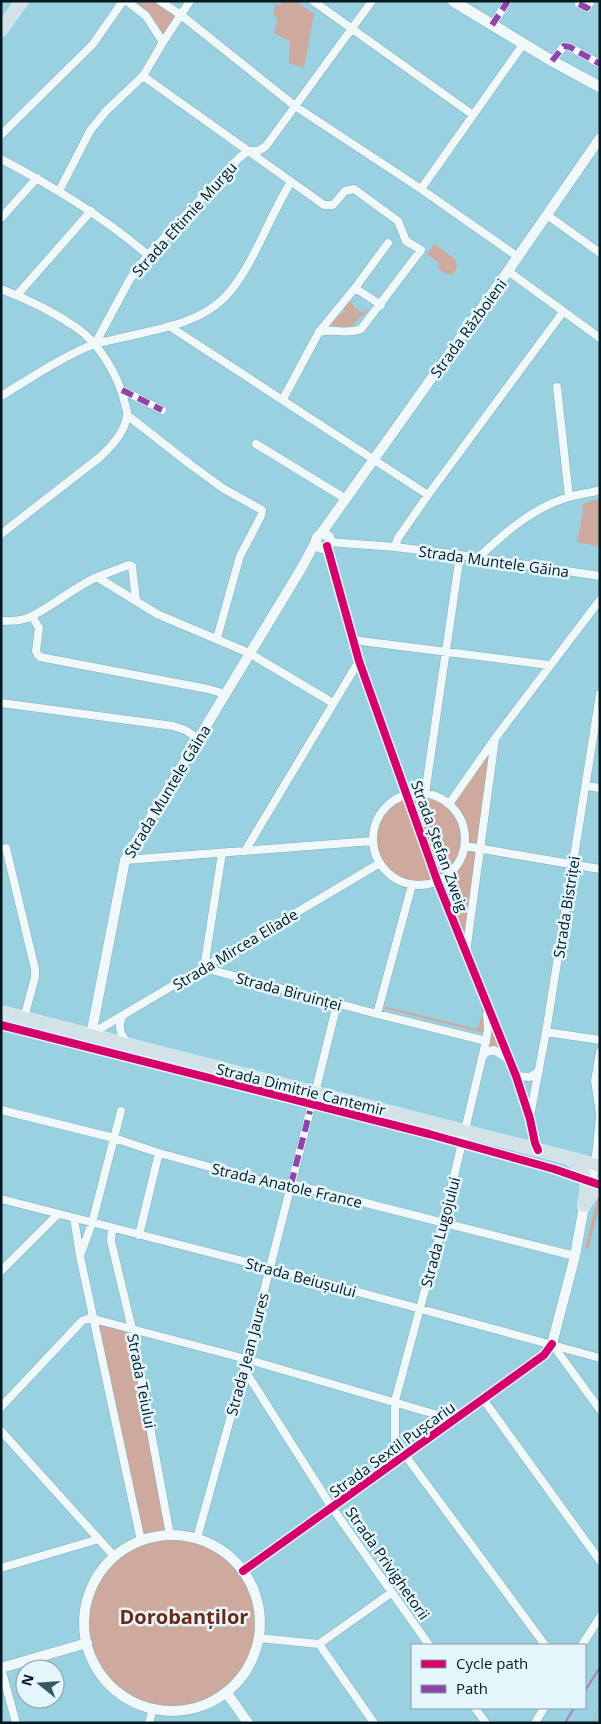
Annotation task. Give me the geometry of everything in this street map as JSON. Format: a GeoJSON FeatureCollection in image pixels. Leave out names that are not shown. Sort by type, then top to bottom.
{"type":"FeatureCollection","features":[{"type":"Feature","properties":{"kind":"main road"},"geometry":{"type":"LineString","coordinates":[[1,30],[22,1]]}},
{"type":"Feature","properties":{"kind":"main road"},"geometry":{"type":"LineString","coordinates":[[453,1],[552,61],[597,85],[600,96]]}},
{"type":"Feature","properties":{"kind":"main road","name":"Strada Dimitrie Cantemir"},"geometry":{"type":"LineString","coordinates":[[1,1012],[597,1165]]}},
{"type":"Feature","properties":{"kind":"main road"},"geometry":{"type":"LineString","coordinates":[[568,1158],[586,1176],[587,1186],[584,1206]]}},
{"type":"Feature","properties":{"kind":"main road"},"geometry":{"type":"LineString","coordinates":[[584,1206],[600,1183]]}},
{"type":"Feature","properties":{"kind":"street"},"geometry":{"type":"LineString","coordinates":[[1,135],[93,44],[123,1]]}},
{"type":"Feature","properties":{"kind":"street"},"geometry":{"type":"LineString","coordinates":[[128,1],[146,16],[163,42]]}},
{"type":"Feature","properties":{"kind":"street"},"geometry":{"type":"LineString","coordinates":[[160,1],[181,15],[295,106],[421,189],[518,257]]}},
{"type":"Feature","properties":{"kind":"street"},"geometry":{"type":"LineString","coordinates":[[59,191],[90,131],[106,111],[143,76],[190,1]]}},
{"type":"Feature","properties":{"kind":"street"},"geometry":{"type":"LineString","coordinates":[[313,1],[473,115]]}},
{"type":"Feature","properties":{"kind":"street","name":"Strada Eftimie Murgu"},"geometry":{"type":"LineString","coordinates":[[95,344],[130,278],[148,255],[239,158],[248,152],[258,152],[266,146],[372,1]]}},
{"type":"Feature","properties":{"kind":"street"},"geometry":{"type":"LineString","coordinates":[[492,25],[508,1]]}},
{"type":"Feature","properties":{"kind":"street"},"geometry":{"type":"LineString","coordinates":[[579,4],[587,8],[591,1]]}},
{"type":"Feature","properties":{"kind":"street"},"geometry":{"type":"LineString","coordinates":[[421,189],[524,43]]}},
{"type":"Feature","properties":{"kind":"street"},"geometry":{"type":"LineString","coordinates":[[552,61],[564,46],[570,47],[600,64]]}},
{"type":"Feature","properties":{"kind":"street"},"geometry":{"type":"LineString","coordinates":[[143,76],[324,205],[333,205],[345,191],[354,189],[398,221],[406,241],[421,250],[361,329],[350,333],[329,329],[319,332]]}},
{"type":"Feature","properties":{"kind":"street","name":"Strada Războieni"},"geometry":{"type":"LineString","coordinates":[[324,542],[334,517],[346,498],[518,257],[600,138]]}},
{"type":"Feature","properties":{"kind":"street"},"geometry":{"type":"LineString","coordinates":[[1,159],[37,178],[91,211],[118,229],[148,255]]}},
{"type":"Feature","properties":{"kind":"street"},"geometry":{"type":"LineString","coordinates":[[1,218],[37,178]]}},
{"type":"Feature","properties":{"kind":"street"},"geometry":{"type":"LineString","coordinates":[[1,396],[59,362],[95,344],[169,326],[212,308],[225,297],[247,266],[280,199],[291,182]]}},
{"type":"Feature","properties":{"kind":"street"},"geometry":{"type":"LineString","coordinates":[[17,295],[91,211]]}},
{"type":"Feature","properties":{"kind":"street"},"geometry":{"type":"LineString","coordinates":[[547,215],[600,253]]}},
{"type":"Feature","properties":{"kind":"street"},"geometry":{"type":"LineString","coordinates":[[283,399],[319,332],[388,243]]}},
{"type":"Feature","properties":{"kind":"street"},"geometry":{"type":"LineString","coordinates":[[508,271],[600,338]]}},
{"type":"Feature","properties":{"kind":"street"},"geometry":{"type":"LineString","coordinates":[[355,288],[380,305]]}},
{"type":"Feature","properties":{"kind":"street"},"geometry":{"type":"LineString","coordinates":[[1,289],[17,295],[57,316],[78,329],[95,344],[116,376],[122,390],[128,415],[120,434],[111,447],[1,534]]}},
{"type":"Feature","properties":{"kind":"street"},"geometry":{"type":"LineString","coordinates":[[395,548],[398,538],[428,495],[563,312]]}},
{"type":"Feature","properties":{"kind":"street"},"geometry":{"type":"LineString","coordinates":[[169,326],[428,495]]}},
{"type":"Feature","properties":{"kind":"street"},"geometry":{"type":"LineString","coordinates":[[556,387],[569,497]]}},
{"type":"Feature","properties":{"kind":"street"},"geometry":{"type":"LineString","coordinates":[[122,390],[162,410]]}},
{"type":"Feature","properties":{"kind":"street"},"geometry":{"type":"LineString","coordinates":[[128,415],[224,489],[262,510],[261,516],[240,556],[217,638]]}},
{"type":"Feature","properties":{"kind":"street"},"geometry":{"type":"LineString","coordinates":[[256,444],[346,498]]}},
{"type":"Feature","properties":{"kind":"street"},"geometry":{"type":"LineString","coordinates":[[478,558],[533,513],[569,497],[600,490]]}},
{"type":"Feature","properties":{"kind":"street","name":"Strada Muntele Găina"},"geometry":{"type":"LineString","coordinates":[[91,1035],[125,860],[300,569],[324,542],[460,555],[600,576]]}},
{"type":"Feature","properties":{"kind":"street","name":"Strada Ștefan Zweig"},"geometry":{"type":"LineString","coordinates":[[324,542],[359,661],[406,795],[437,882],[516,1076],[538,1150]]}},
{"type":"Feature","properties":{"kind":"street"},"geometry":{"type":"LineString","coordinates":[[425,794],[460,555]]}},
{"type":"Feature","properties":{"kind":"street"},"geometry":{"type":"LineString","coordinates":[[1,621],[13,621],[32,616],[84,583],[129,566],[132,566],[136,600]]}},
{"type":"Feature","properties":{"kind":"street"},"geometry":{"type":"LineString","coordinates":[[97,577],[157,614],[249,652],[333,703]]}},
{"type":"Feature","properties":{"kind":"street"},"geometry":{"type":"LineString","coordinates":[[449,804],[549,665],[600,600]]}},
{"type":"Feature","properties":{"kind":"street"},"geometry":{"type":"LineString","coordinates":[[32,616],[39,628],[36,651],[40,657],[208,689],[225,694]]}},
{"type":"Feature","properties":{"kind":"street"},"geometry":{"type":"LineString","coordinates":[[353,640],[549,665]]}},
{"type":"Feature","properties":{"kind":"street"},"geometry":{"type":"LineString","coordinates":[[245,851],[359,661]]}},
{"type":"Feature","properties":{"kind":"street","name":"Strada Bistriței"},"geometry":{"type":"LineString","coordinates":[[530,1119],[546,1032],[600,694]]}},
{"type":"Feature","properties":{"kind":"street"},"geometry":{"type":"LineString","coordinates":[[1,703],[173,726],[185,730],[199,739]]}},
{"type":"Feature","properties":{"kind":"street"},"geometry":{"type":"LineString","coordinates":[[466,955],[496,737]]}},
{"type":"Feature","properties":{"kind":"street"},"geometry":{"type":"LineString","coordinates":[[586,786],[600,788]]}},
{"type":"Feature","properties":{"kind":"street"},"geometry":{"type":"LineString","coordinates":[[425,794],[438,797],[449,804],[457,813],[463,825],[465,846],[461,859],[445,878],[437,882],[412,885],[394,878],[380,863],[375,853],[373,841],[376,824],[390,804],[406,795],[425,794]]}},
{"type":"Feature","properties":{"kind":"street"},"geometry":{"type":"LineString","coordinates":[[125,860],[373,841]]}},
{"type":"Feature","properties":{"kind":"street"},"geometry":{"type":"LineString","coordinates":[[465,846],[600,868]]}},
{"type":"Feature","properties":{"kind":"street"},"geometry":{"type":"LineString","coordinates":[[6,848],[36,969],[24,1018]]}},
{"type":"Feature","properties":{"kind":"street"},"geometry":{"type":"LineString","coordinates":[[204,968],[222,853]]}},
{"type":"Feature","properties":{"kind":"street","name":"Strada Mircea Eliade"},"geometry":{"type":"LineString","coordinates":[[91,1035],[380,863]]}},
{"type":"Feature","properties":{"kind":"street"},"geometry":{"type":"LineString","coordinates":[[377,1014],[412,885]]}},
{"type":"Feature","properties":{"kind":"street","name":"Strada Biruinței"},"geometry":{"type":"LineString","coordinates":[[204,968],[337,1004],[486,1041]]}},
{"type":"Feature","properties":{"kind":"street","name":"Strada Lugojului"},"geometry":{"type":"LineString","coordinates":[[395,1462],[395,1401],[443,1223],[483,1056],[488,1021],[485,1002]]}},
{"type":"Feature","properties":{"kind":"street"},"geometry":{"type":"LineString","coordinates":[[315,1093],[337,1004]]}},
{"type":"Feature","properties":{"kind":"street"},"geometry":{"type":"LineString","coordinates":[[122,1016],[119,1027],[120,1032],[123,1038],[131,1045]]}},
{"type":"Feature","properties":{"kind":"street"},"geometry":{"type":"LineString","coordinates":[[546,1032],[600,1040]]}},
{"type":"Feature","properties":{"kind":"street"},"geometry":{"type":"LineString","coordinates":[[483,1056],[486,1052],[494,1050],[509,1060]]}},
{"type":"Feature","properties":{"kind":"street"},"geometry":{"type":"LineString","coordinates":[[600,1052],[595,1081],[600,1115],[597,1165],[584,1206],[575,1256],[552,1344],[600,1410]]}},
{"type":"Feature","properties":{"kind":"street"},"geometry":{"type":"LineString","coordinates":[[516,1076],[530,1077],[539,1071]]}},
{"type":"Feature","properties":{"kind":"street","name":"Strada Anatole France"},"geometry":{"type":"LineString","coordinates":[[1,1110],[114,1138],[158,1153],[276,1185],[291,1184],[575,1256]]}},
{"type":"Feature","properties":{"kind":"street"},"geometry":{"type":"LineString","coordinates":[[80,1256],[92,1223],[122,1111]]}},
{"type":"Feature","properties":{"kind":"street","name":"Strada Jean Jaures"},"geometry":{"type":"LineString","coordinates":[[198,1538],[244,1369],[310,1111]]}},
{"type":"Feature","properties":{"kind":"street"},"geometry":{"type":"LineString","coordinates":[[139,1235],[158,1153]]}},
{"type":"Feature","properties":{"kind":"street","name":"Strada Beiușului"},"geometry":{"type":"LineString","coordinates":[[1,1199],[270,1268],[600,1358]]}},
{"type":"Feature","properties":{"kind":"street"},"geometry":{"type":"LineString","coordinates":[[1,1271],[58,1214]]}},
{"type":"Feature","properties":{"kind":"street"},"geometry":{"type":"LineString","coordinates":[[74,1218],[80,1256],[141,1540]]}},
{"type":"Feature","properties":{"kind":"street","name":"Strada Teiului"},"geometry":{"type":"LineString","coordinates":[[112,1228],[111,1241],[132,1328],[170,1535]]}},
{"type":"Feature","properties":{"kind":"street"},"geometry":{"type":"LineString","coordinates":[[1,1407],[82,1321],[90,1318],[246,1359],[455,1420]]}},
{"type":"Feature","properties":{"kind":"street","name":"Strada Sextil Pușcariu"},"geometry":{"type":"LineString","coordinates":[[244,1571],[455,1420],[544,1354],[552,1344]]}},
{"type":"Feature","properties":{"kind":"street","name":"Strada Privighetorii"},"geometry":{"type":"LineString","coordinates":[[244,1369],[333,1508],[428,1644]]}},
{"type":"Feature","properties":{"kind":"street"},"geometry":{"type":"LineString","coordinates":[[483,1399],[600,1561]]}},
{"type":"Feature","properties":{"kind":"street"},"geometry":{"type":"LineString","coordinates":[[1,1431],[114,1556]]}},
{"type":"Feature","properties":{"kind":"street"},"geometry":{"type":"LineString","coordinates":[[405,1455],[543,1644]]}},
{"type":"Feature","properties":{"kind":"street"},"geometry":{"type":"LineString","coordinates":[[170,1535],[198,1538],[222,1550],[244,1571],[258,1604],[260,1626],[252,1659],[238,1681],[226,1692],[207,1703],[176,1710],[153,1708],[134,1702],[108,1683],[96,1666],[87,1643],[85,1617],[88,1598],[96,1580],[114,1556],[141,1540],[170,1535]]}},
{"type":"Feature","properties":{"kind":"street"},"geometry":{"type":"LineString","coordinates":[[1,1568],[99,1540]]}},
{"type":"Feature","properties":{"kind":"street"},"geometry":{"type":"LineString","coordinates":[[258,1638],[319,1644],[391,1593]]}},
{"type":"Feature","properties":{"kind":"street"},"geometry":{"type":"LineString","coordinates":[[583,1644],[600,1617]]}},
{"type":"Feature","properties":{"kind":"street"},"geometry":{"type":"LineString","coordinates":[[16,1723],[1,1668],[87,1643]]}},
{"type":"Feature","properties":{"kind":"street"},"geometry":{"type":"LineString","coordinates":[[319,1644],[374,1723]]}},
{"type":"Feature","properties":{"kind":"street"},"geometry":{"type":"LineString","coordinates":[[226,1692],[248,1723]]}},
{"type":"Feature","properties":{"kind":"street"},"geometry":{"type":"LineString","coordinates":[[149,1723],[153,1708]]}},
{"type":"Feature","properties":{"kind":"street"},"geometry":{"type":"LineString","coordinates":[[476,1709],[486,1723]]}},
{"type":"Feature","properties":{"kind":"street"},"geometry":{"type":"LineString","coordinates":[[535,1723],[543,1709]]}},
{"type":"Feature","properties":{"kind":"shaded area"},"geometry":{"type":"Polygon","coordinates":[[[127,1],[160,1],[181,15],[163,42],[155,27],[127,1]]]}},
{"type":"Feature","properties":{"kind":"shaded area"},"geometry":{"type":"Polygon","coordinates":[[[282,1],[295,1],[314,14],[304,68],[289,63],[290,41],[274,33],[278,19],[274,16],[275,4],[280,5],[282,1]]]}},
{"type":"Feature","properties":{"kind":"shaded area"},"geometry":{"type":"Polygon","coordinates":[[[434,244],[455,259],[457,267],[453,274],[442,272],[438,267],[439,262],[427,255],[434,244]]]}},
{"type":"Feature","properties":{"kind":"shaded area"},"geometry":{"type":"Polygon","coordinates":[[[346,302],[351,302],[355,308],[363,313],[367,308],[366,313],[349,329],[333,325],[327,327],[334,316],[345,312],[343,307],[346,302]]]}},
{"type":"Feature","properties":{"kind":"shaded area"},"geometry":{"type":"Polygon","coordinates":[[[600,499],[600,547],[577,542],[583,512],[582,504],[600,499]]]}},
{"type":"Feature","properties":{"kind":"shaded area"},"geometry":{"type":"Polygon","coordinates":[[[496,737],[466,955],[445,878],[420,886],[409,885],[391,876],[384,869],[375,852],[374,832],[384,808],[403,796],[425,795],[437,798],[448,804],[496,737]]]}},
{"type":"Feature","properties":{"kind":"shaded area"},"geometry":{"type":"Polygon","coordinates":[[[383,1006],[477,1029],[483,1015],[481,1009],[484,1009],[487,1024],[485,1033],[382,1008],[383,1006]]]}},
{"type":"Feature","properties":{"kind":"shaded area"},"geometry":{"type":"Polygon","coordinates":[[[490,1024],[502,1049],[496,1047],[488,1048],[490,1024]]]}},
{"type":"Feature","properties":{"kind":"shaded area"},"geometry":{"type":"Polygon","coordinates":[[[600,1189],[600,1204],[588,1249],[585,1248],[600,1189]]]}},
{"type":"Feature","properties":{"kind":"shaded area"},"geometry":{"type":"Polygon","coordinates":[[[94,1319],[132,1329],[170,1535],[212,1545],[241,1567],[256,1597],[258,1630],[249,1662],[229,1689],[198,1706],[157,1709],[130,1700],[114,1689],[101,1675],[90,1653],[86,1639],[86,1608],[96,1579],[104,1567],[118,1554],[141,1540],[94,1319]]]}},
{"type":"Feature","properties":{"kind":"waterway"},"geometry":{"type":"LineString","coordinates":[[586,1689],[600,1667]]}},
{"type":"Feature","properties":{"kind":"waterway"},"geometry":{"type":"LineString","coordinates":[[565,1723],[573,1709]]}},
{"type":"Feature","properties":{"kind":"tram line"},"geometry":{"type":"LineString","coordinates":[[1,1021],[442,1133],[528,1156],[600,1181]]}},
{"type":"Feature","properties":{"kind":"tram line"},"geometry":{"type":"LineString","coordinates":[[592,1723],[600,1706]]}},
{"type":"Feature","properties":{"kind":"marked path"},"geometry":{"type":"LineString","coordinates":[[492,25],[508,1]]}},
{"type":"Feature","properties":{"kind":"marked path"},"geometry":{"type":"LineString","coordinates":[[579,4],[587,8],[591,1]]}},
{"type":"Feature","properties":{"kind":"marked path"},"geometry":{"type":"LineString","coordinates":[[552,61],[564,46],[570,47],[600,64]]}},
{"type":"Feature","properties":{"kind":"marked path"},"geometry":{"type":"LineString","coordinates":[[122,390],[162,410]]}},
{"type":"Feature","properties":{"kind":"marked path"},"geometry":{"type":"LineString","coordinates":[[291,1184],[310,1111]]}},
{"type":"Feature","properties":{"kind":"cycle path"},"geometry":{"type":"LineString","coordinates":[[327,546],[359,661],[438,883],[516,1076],[538,1150]]}},
{"type":"Feature","properties":{"kind":"cycle path"},"geometry":{"type":"LineString","coordinates":[[1,1025],[429,1134],[554,1169],[600,1185]]}},
{"type":"Feature","properties":{"kind":"cycle path"},"geometry":{"type":"LineString","coordinates":[[243,1571],[544,1355],[552,1344]]}},
{"type":"Feature","properties":{"kind":"district","name":"Dorobanților"},"geometry":{"type":"Point","coordinates":[184,1616]}}]}
